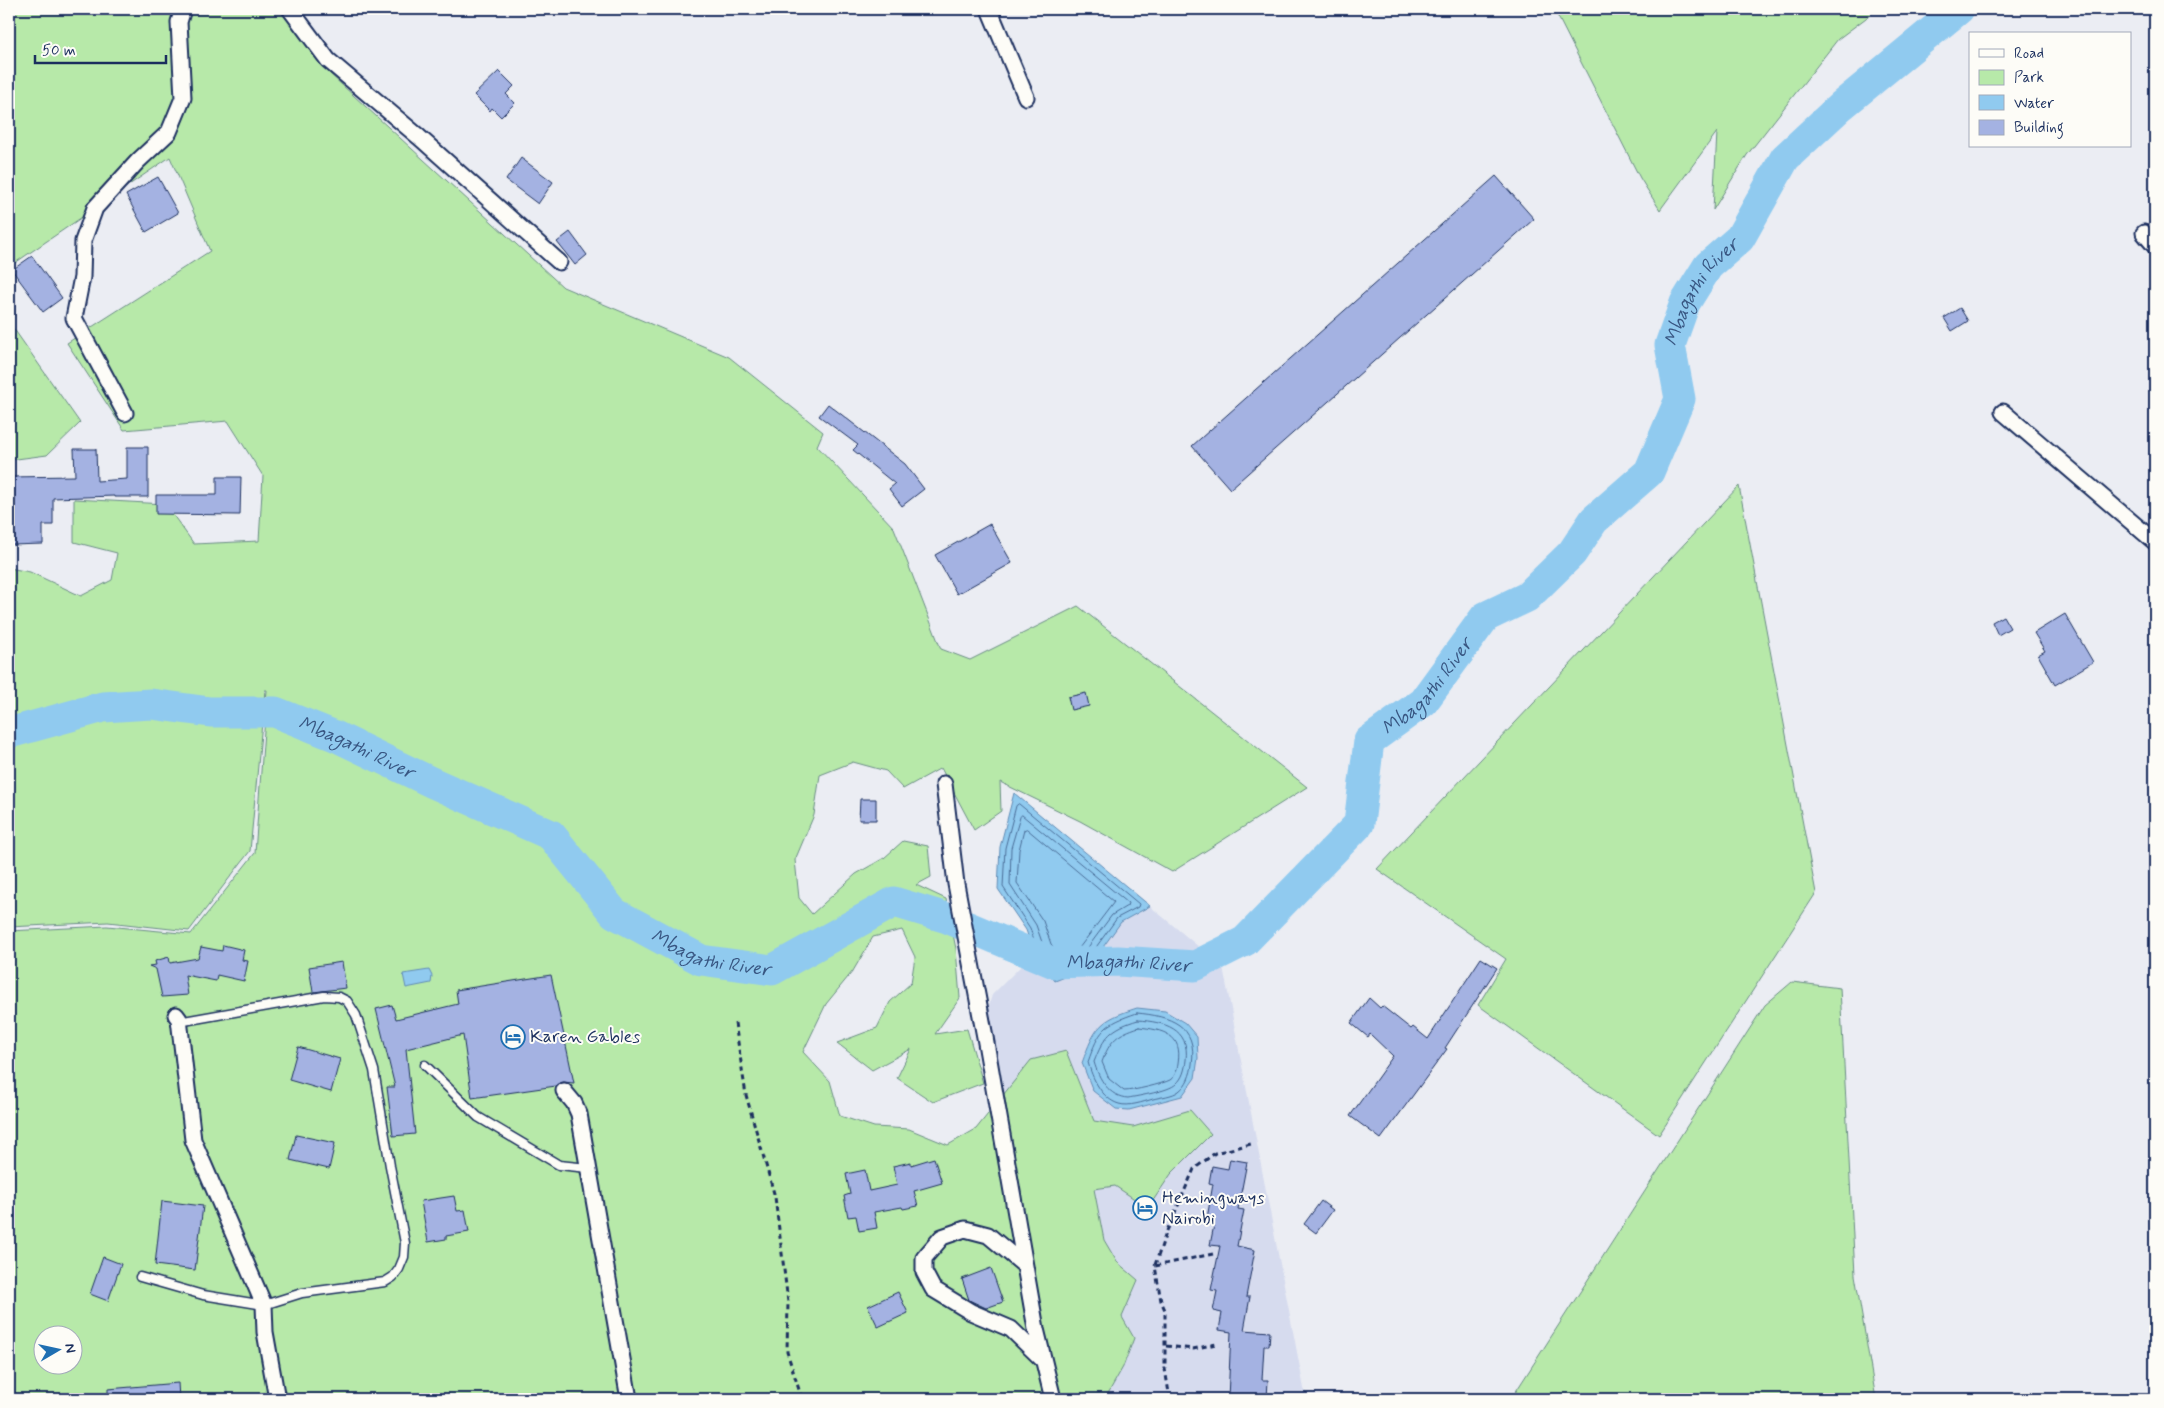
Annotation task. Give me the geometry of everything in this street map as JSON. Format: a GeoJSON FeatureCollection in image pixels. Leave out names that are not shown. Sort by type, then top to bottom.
{"type":"FeatureCollection","features":[{"type":"Feature","properties":{"kind":"street"},"geometry":{"type":"LineString","coordinates":[[125,413],[74,318],[82,277],[83,241],[95,208],[138,161],[169,132],[183,98],[179,22],[183,9]]}},
{"type":"Feature","properties":{"kind":"street"},"geometry":{"type":"LineString","coordinates":[[290,9],[328,60],[419,137],[559,262]]}},
{"type":"Feature","properties":{"kind":"street"},"geometry":{"type":"LineString","coordinates":[[989,9],[1026,97]]}},
{"type":"Feature","properties":{"kind":"street"},"geometry":{"type":"LineString","coordinates":[[2144,233],[2155,246]]}},
{"type":"Feature","properties":{"kind":"street"},"geometry":{"type":"LineString","coordinates":[[2003,412],[2155,542]]}},
{"type":"Feature","properties":{"kind":"street"},"geometry":{"type":"LineString","coordinates":[[944,784],[956,884],[1024,1264],[1043,1360],[1053,1399]]}},
{"type":"Feature","properties":{"kind":"street"},"geometry":{"type":"LineString","coordinates":[[178,1017],[194,1140],[264,1305],[265,1332],[277,1399]]}},
{"type":"Feature","properties":{"kind":"street"},"geometry":{"type":"LineString","coordinates":[[564,1091],[574,1103],[579,1114],[629,1399]]}},
{"type":"Feature","properties":{"kind":"street"},"geometry":{"type":"LineString","coordinates":[[1024,1264],[988,1235],[965,1229],[942,1236],[924,1258],[924,1272],[933,1289],[970,1312],[1011,1329],[1043,1360]]}},
{"type":"Feature","properties":{"kind":"lane"},"geometry":{"type":"LineString","coordinates":[[140,1277],[203,1295],[264,1305],[302,1293],[385,1282],[399,1270],[404,1257],[405,1243],[374,1070],[356,1015],[347,1001],[339,997],[324,996],[184,1021],[178,1017]]}},
{"type":"Feature","properties":{"kind":"lane"},"geometry":{"type":"LineString","coordinates":[[425,1065],[478,1118],[559,1165],[588,1168]]}},
{"type":"Feature","properties":{"kind":"path"},"geometry":{"type":"LineString","coordinates":[[734,1024],[746,1095],[775,1196],[788,1302],[786,1352],[802,1399]]}},
{"type":"Feature","properties":{"kind":"path"},"geometry":{"type":"LineString","coordinates":[[1170,1399],[1165,1369],[1165,1310],[1161,1301],[1155,1266],[1166,1233],[1194,1169],[1215,1153],[1251,1144]]}},
{"type":"Feature","properties":{"kind":"path"},"geometry":{"type":"LineString","coordinates":[[1155,1266],[1213,1254]]}},
{"type":"Feature","properties":{"kind":"path"},"geometry":{"type":"LineString","coordinates":[[1166,1346],[1193,1349],[1216,1344]]}},
{"type":"Feature","properties":{"kind":"shaded area","name":"Hemingways Nairobi"},"geometry":{"type":"Polygon","coordinates":[[[1014,793],[1223,967],[1306,1399],[1058,1399],[985,1018],[992,995],[1034,953],[1026,930],[998,889],[1000,847],[1014,793]]]}},
{"type":"Feature","properties":{"kind":"green space"},"geometry":{"type":"Polygon","coordinates":[[[9,9],[280,9],[330,74],[563,287],[729,357],[823,432],[817,446],[894,528],[941,649],[970,660],[1078,606],[1307,787],[1172,872],[1080,821],[1000,782],[1001,811],[974,830],[941,768],[903,789],[886,771],[853,762],[820,775],[814,815],[795,860],[799,898],[812,914],[856,874],[884,858],[903,841],[928,846],[931,877],[916,885],[946,899],[956,949],[960,998],[935,1034],[967,1029],[983,1083],[933,1102],[897,1078],[911,1049],[872,1070],[837,1043],[877,1028],[890,1002],[911,983],[915,957],[902,930],[873,937],[853,971],[826,1004],[803,1052],[830,1081],[840,1116],[874,1127],[909,1129],[948,1145],[976,1129],[1031,1060],[1066,1051],[1094,1121],[1133,1127],[1190,1110],[1211,1134],[1171,1174],[1148,1208],[1115,1186],[1094,1189],[1104,1240],[1117,1262],[1138,1280],[1122,1317],[1134,1338],[1123,1367],[1105,1399],[9,1399],[9,931],[107,926],[191,934],[255,853],[267,690],[265,690],[250,851],[189,931],[108,922],[9,927],[9,568],[30,572],[81,596],[112,580],[117,553],[74,542],[74,499],[165,504],[194,544],[259,541],[263,476],[228,421],[124,430],[67,343],[210,251],[170,157],[9,267],[9,9]]]}},
{"type":"Feature","properties":{"kind":"green space"},"geometry":{"type":"Polygon","coordinates":[[[1554,9],[1878,9],[1838,39],[1747,155],[1713,210],[1717,132],[1660,210],[1640,178],[1554,9]]]}},
{"type":"Feature","properties":{"kind":"green space"},"geometry":{"type":"Polygon","coordinates":[[[9,322],[80,423],[47,455],[9,460],[9,322]]]}},
{"type":"Feature","properties":{"kind":"green space"},"geometry":{"type":"Polygon","coordinates":[[[1739,486],[1816,893],[1659,1135],[1478,1005],[1506,959],[1377,869],[1739,486]]]}},
{"type":"Feature","properties":{"kind":"green space"},"geometry":{"type":"Polygon","coordinates":[[[1792,982],[1840,988],[1855,1275],[1876,1399],[1511,1399],[1765,1005],[1792,982]]]}},
{"type":"Feature","properties":{"kind":"water"},"geometry":{"type":"Polygon","coordinates":[[[1014,793],[1150,906],[1121,922],[1088,968],[1055,981],[1034,953],[1026,930],[998,889],[1000,847],[1014,793]]]}},
{"type":"Feature","properties":{"kind":"water"},"geometry":{"type":"Polygon","coordinates":[[[429,970],[432,976],[431,983],[406,988],[403,974],[429,970]]]}},
{"type":"Feature","properties":{"kind":"water"},"geometry":{"type":"Polygon","coordinates":[[[1137,1008],[1165,1011],[1185,1023],[1197,1037],[1198,1058],[1195,1078],[1182,1096],[1129,1110],[1116,1109],[1093,1091],[1082,1063],[1091,1041],[1100,1026],[1124,1012],[1137,1008]]]}},
{"type":"Feature","properties":{"kind":"building"},"geometry":{"type":"Polygon","coordinates":[[[499,71],[514,86],[506,94],[515,103],[501,117],[492,108],[490,111],[474,95],[499,71]]]}},
{"type":"Feature","properties":{"kind":"building"},"geometry":{"type":"Polygon","coordinates":[[[521,158],[553,182],[538,204],[506,180],[521,158]]]}},
{"type":"Feature","properties":{"kind":"building"},"geometry":{"type":"Polygon","coordinates":[[[1496,176],[1534,219],[1230,489],[1192,446],[1496,176]]]}},
{"type":"Feature","properties":{"kind":"building"},"geometry":{"type":"Polygon","coordinates":[[[158,177],[178,213],[146,232],[126,195],[158,177]]]}},
{"type":"Feature","properties":{"kind":"building"},"geometry":{"type":"Polygon","coordinates":[[[570,232],[587,255],[575,265],[557,242],[570,232]]]}},
{"type":"Feature","properties":{"kind":"building"},"geometry":{"type":"Polygon","coordinates":[[[32,256],[62,298],[43,312],[12,270],[32,256]]]}},
{"type":"Feature","properties":{"kind":"building"},"geometry":{"type":"Polygon","coordinates":[[[1960,308],[1968,321],[1952,331],[1944,318],[1960,308]]]}},
{"type":"Feature","properties":{"kind":"building"},"geometry":{"type":"Polygon","coordinates":[[[828,404],[905,464],[924,489],[902,506],[889,489],[895,484],[853,450],[858,445],[819,416],[828,404]]]}},
{"type":"Feature","properties":{"kind":"building"},"geometry":{"type":"Polygon","coordinates":[[[127,447],[148,447],[148,497],[53,498],[53,525],[43,525],[43,544],[11,545],[9,477],[75,476],[74,449],[96,449],[97,481],[127,479],[127,447]]]}},
{"type":"Feature","properties":{"kind":"building"},"geometry":{"type":"Polygon","coordinates":[[[217,477],[241,477],[240,515],[156,514],[156,495],[217,495],[217,477]]]}},
{"type":"Feature","properties":{"kind":"building"},"geometry":{"type":"Polygon","coordinates":[[[990,524],[1012,563],[957,594],[935,555],[990,524]]]}},
{"type":"Feature","properties":{"kind":"building"},"geometry":{"type":"Polygon","coordinates":[[[2065,614],[2093,662],[2055,685],[2038,655],[2045,651],[2034,633],[2065,614]]]}},
{"type":"Feature","properties":{"kind":"building"},"geometry":{"type":"Polygon","coordinates":[[[2003,616],[2010,628],[1998,635],[1992,622],[2003,616]]]}},
{"type":"Feature","properties":{"kind":"building"},"geometry":{"type":"Polygon","coordinates":[[[1086,693],[1089,706],[1071,710],[1068,697],[1086,693]]]}},
{"type":"Feature","properties":{"kind":"building"},"geometry":{"type":"Polygon","coordinates":[[[860,799],[876,799],[876,820],[859,820],[860,799]]]}},
{"type":"Feature","properties":{"kind":"building"},"geometry":{"type":"Polygon","coordinates":[[[223,945],[244,950],[242,960],[248,961],[244,981],[217,975],[216,981],[185,975],[188,995],[162,997],[156,969],[149,966],[156,965],[155,961],[169,957],[170,963],[198,958],[201,947],[222,951],[223,945]]]}},
{"type":"Feature","properties":{"kind":"building"},"geometry":{"type":"Polygon","coordinates":[[[1481,958],[1497,968],[1445,1048],[1447,1049],[1381,1139],[1350,1116],[1393,1056],[1370,1034],[1368,1037],[1351,1023],[1369,998],[1380,1008],[1382,1006],[1411,1029],[1413,1027],[1428,1039],[1481,958]]]}},
{"type":"Feature","properties":{"kind":"building"},"geometry":{"type":"Polygon","coordinates":[[[342,962],[346,988],[313,992],[309,967],[342,962]]]}},
{"type":"Feature","properties":{"kind":"building","name":"Karen Gables"},"geometry":{"type":"Polygon","coordinates":[[[551,975],[574,1083],[563,1082],[556,1086],[472,1098],[463,1035],[406,1049],[415,1134],[393,1136],[387,1087],[395,1087],[376,1009],[392,1005],[396,1019],[458,1004],[456,990],[551,975]]]}},
{"type":"Feature","properties":{"kind":"building"},"geometry":{"type":"Polygon","coordinates":[[[298,1047],[340,1059],[331,1092],[289,1080],[298,1047]]]}},
{"type":"Feature","properties":{"kind":"building"},"geometry":{"type":"Polygon","coordinates":[[[296,1135],[335,1143],[329,1169],[290,1160],[296,1135]]]}},
{"type":"Feature","properties":{"kind":"building"},"geometry":{"type":"Polygon","coordinates":[[[934,1158],[942,1183],[914,1191],[918,1206],[874,1212],[877,1228],[859,1231],[856,1216],[848,1217],[844,1196],[850,1194],[846,1174],[865,1170],[869,1191],[897,1185],[893,1166],[911,1162],[911,1165],[934,1158]]]}},
{"type":"Feature","properties":{"kind":"building"},"geometry":{"type":"Polygon","coordinates":[[[1230,1159],[1247,1162],[1238,1209],[1244,1210],[1237,1246],[1255,1250],[1246,1297],[1250,1297],[1244,1330],[1270,1332],[1269,1346],[1264,1346],[1262,1380],[1268,1380],[1267,1399],[1228,1399],[1231,1332],[1219,1330],[1222,1313],[1213,1311],[1217,1291],[1211,1290],[1220,1246],[1210,1245],[1214,1225],[1206,1224],[1213,1184],[1209,1183],[1212,1166],[1228,1169],[1230,1159]]]}},
{"type":"Feature","properties":{"kind":"building"},"geometry":{"type":"Polygon","coordinates":[[[454,1196],[457,1211],[465,1210],[469,1232],[446,1236],[446,1239],[428,1242],[421,1201],[454,1196]]]}},
{"type":"Feature","properties":{"kind":"building"},"geometry":{"type":"Polygon","coordinates":[[[162,1201],[203,1206],[195,1270],[155,1265],[162,1201]]]}},
{"type":"Feature","properties":{"kind":"building"},"geometry":{"type":"Polygon","coordinates":[[[1321,1201],[1333,1210],[1316,1233],[1304,1224],[1321,1201]]]}},
{"type":"Feature","properties":{"kind":"building"},"geometry":{"type":"Polygon","coordinates":[[[103,1257],[121,1264],[108,1301],[90,1294],[103,1257]]]}},
{"type":"Feature","properties":{"kind":"building"},"geometry":{"type":"Polygon","coordinates":[[[991,1268],[1003,1302],[986,1308],[969,1300],[962,1279],[991,1268]]]}},
{"type":"Feature","properties":{"kind":"building"},"geometry":{"type":"Polygon","coordinates":[[[898,1292],[908,1313],[878,1327],[868,1306],[898,1292]]]}},
{"type":"Feature","properties":{"kind":"building"},"geometry":{"type":"Polygon","coordinates":[[[178,1383],[179,1399],[108,1399],[108,1389],[178,1383]]]}},
{"type":"Feature","properties":{"kind":"waterway","name":"Mbagathi River"},"geometry":{"type":"LineString","coordinates":[[9,733],[103,707],[151,704],[210,712],[275,712],[335,736],[431,782],[551,835],[614,913],[701,960],[772,970],[894,902],[947,918],[1054,963],[1118,961],[1195,966],[1245,941],[1359,824],[1369,741],[1423,702],[1485,617],[1527,597],[1572,553],[1594,520],[1649,472],[1680,399],[1670,345],[1685,303],[1708,266],[1740,238],[1785,158],[1841,106],[1959,9]]}},
{"type":"Feature","properties":{"kind":"place","name":"Karen Gables"},"geometry":{"type":"Point","coordinates":[513,1037]}},
{"type":"Feature","properties":{"kind":"place","name":"Hemingways Nairobi"},"geometry":{"type":"Point","coordinates":[1145,1208]}}]}
